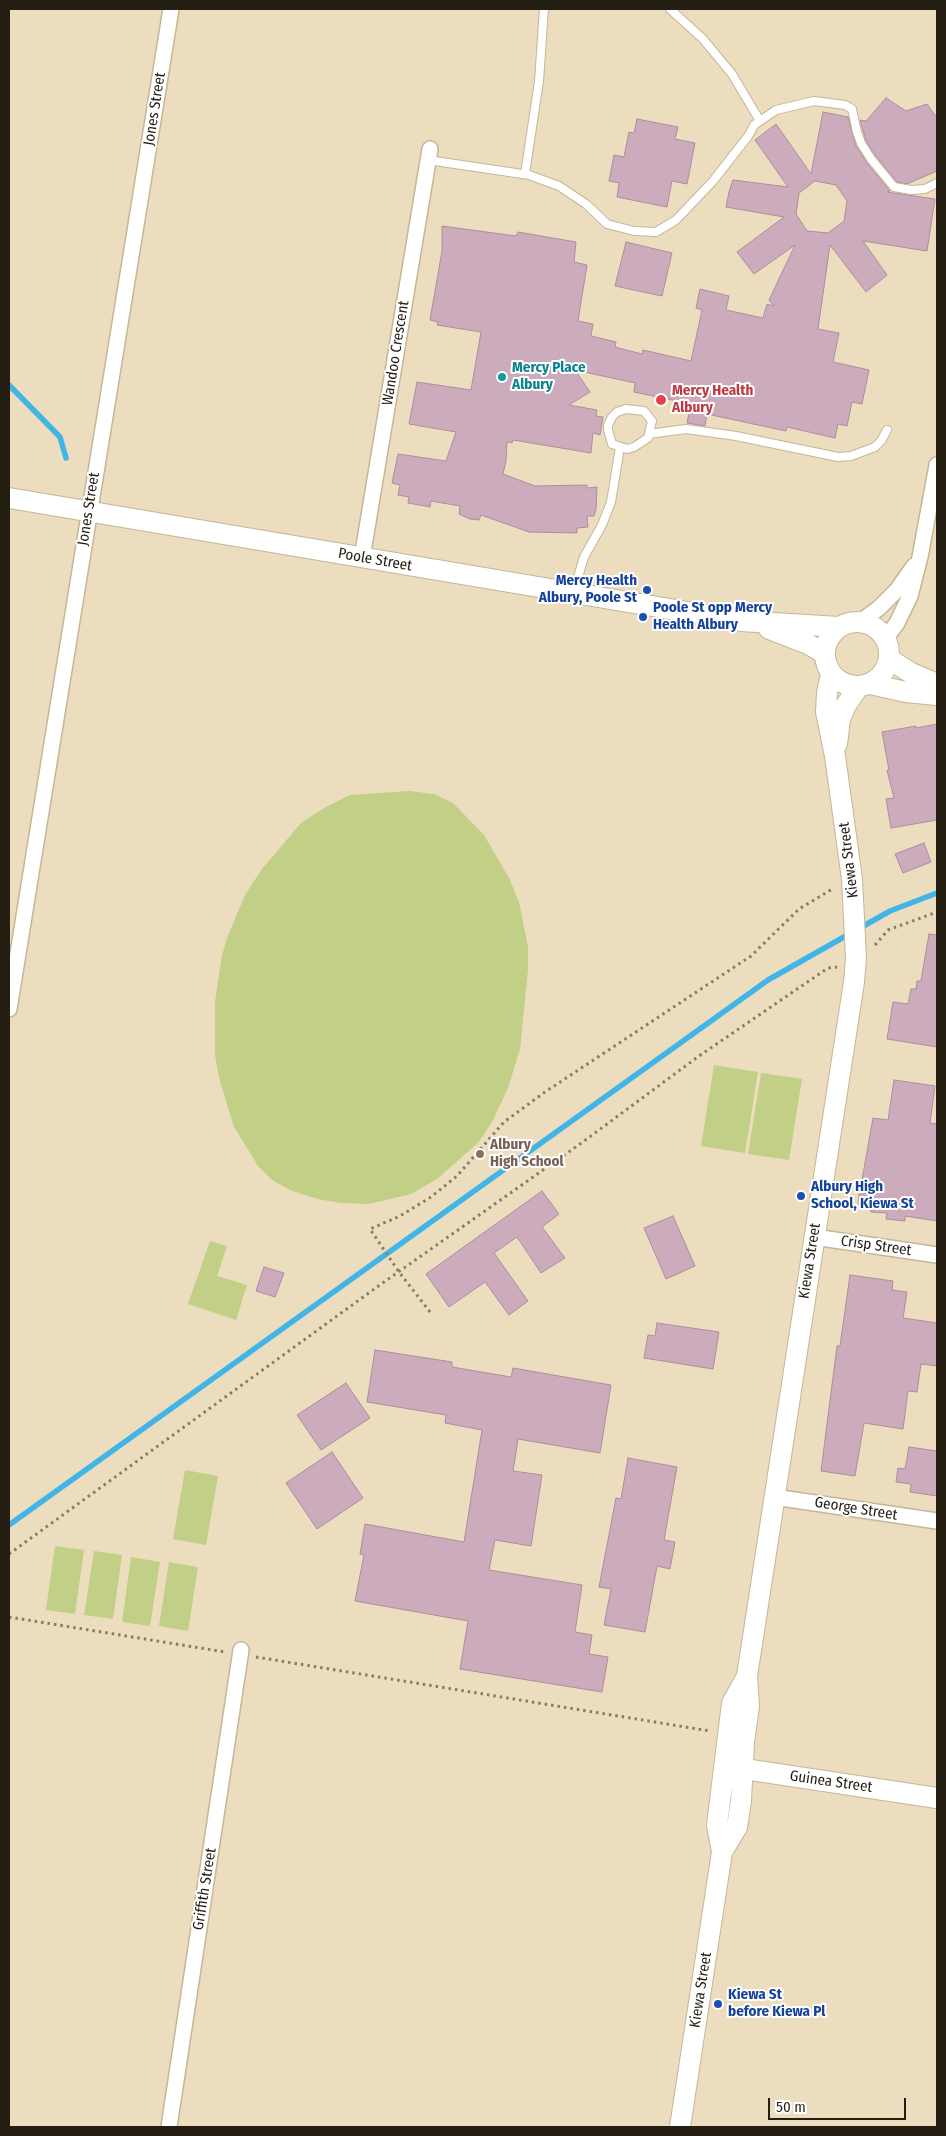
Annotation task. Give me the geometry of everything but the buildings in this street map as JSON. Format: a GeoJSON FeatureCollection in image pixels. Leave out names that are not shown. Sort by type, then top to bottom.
{"type":"FeatureCollection","features":[{"type":"Feature","properties":{"kind":"street","name":"Jones Street"},"geometry":{"type":"LineString","coordinates":[[9,1009],[88,511],[171,9]]}},
{"type":"Feature","properties":{"kind":"street","name":"Wandoo Crescent"},"geometry":{"type":"LineString","coordinates":[[362,558],[429,154]]}},
{"type":"Feature","properties":{"kind":"street"},"geometry":{"type":"LineString","coordinates":[[886,639],[905,608],[920,557],[937,465]]}},
{"type":"Feature","properties":{"kind":"street","name":"Poole Street"},"geometry":{"type":"LineString","coordinates":[[9,498],[741,621],[839,627]]}},
{"type":"Feature","properties":{"kind":"street"},"geometry":{"type":"LineString","coordinates":[[860,622],[879,608],[897,590],[920,557]]}},
{"type":"Feature","properties":{"kind":"street","name":"Poole Street"},"geometry":{"type":"LineString","coordinates":[[741,621],[788,636],[824,654]]}},
{"type":"Feature","properties":{"kind":"street"},"geometry":{"type":"LineString","coordinates":[[865,685],[879,678],[885,670],[889,660],[889,649],[886,639],[874,627],[860,622],[849,623],[839,627],[831,634],[826,644],[824,654],[831,674],[844,683],[937,695]]}},
{"type":"Feature","properties":{"kind":"street"},"geometry":{"type":"LineString","coordinates":[[889,660],[911,673],[937,684]]}},
{"type":"Feature","properties":{"kind":"street","name":"Kiewa Street"},"geometry":{"type":"LineString","coordinates":[[680,2127],[722,1852],[717,1825],[733,1768],[732,1703],[747,1676],[854,982],[864,947],[854,905],[835,756],[826,712],[826,693],[831,674]]}},
{"type":"Feature","properties":{"kind":"street","name":"Kiewa Street"},"geometry":{"type":"LineString","coordinates":[[835,756],[840,719],[846,705],[865,685]]}},
{"type":"Feature","properties":{"kind":"street","name":"Crisp Street"},"geometry":{"type":"LineString","coordinates":[[814,1237],[937,1255]]}},
{"type":"Feature","properties":{"kind":"street","name":"George Street"},"geometry":{"type":"LineString","coordinates":[[774,1497],[937,1522]]}},
{"type":"Feature","properties":{"kind":"street","name":"Griffith Street"},"geometry":{"type":"LineString","coordinates":[[169,2127],[241,1652]]}},
{"type":"Feature","properties":{"kind":"street","name":"Guinea Street"},"geometry":{"type":"LineString","coordinates":[[733,1768],[937,1798]]}},
{"type":"Feature","properties":{"kind":"lane"},"geometry":{"type":"LineString","coordinates":[[525,174],[539,80],[544,9]]}},
{"type":"Feature","properties":{"kind":"lane"},"geometry":{"type":"LineString","coordinates":[[670,9],[704,40],[732,74],[760,121]]}},
{"type":"Feature","properties":{"kind":"lane"},"geometry":{"type":"LineString","coordinates":[[429,154],[525,174],[559,186],[586,204],[607,224],[634,231],[656,232],[676,220],[713,181],[749,135],[754,125],[776,110],[814,101],[845,104],[852,109],[861,143],[871,160],[894,187],[911,190],[925,189],[937,183]]}},
{"type":"Feature","properties":{"kind":"lane"},"geometry":{"type":"LineString","coordinates":[[626,410],[644,411],[652,421],[648,438],[634,448],[620,448],[612,444],[608,430],[610,420],[617,412],[626,410]]}},
{"type":"Feature","properties":{"kind":"lane"},"geometry":{"type":"LineString","coordinates":[[649,434],[686,429],[736,436],[838,457],[851,456],[875,446],[881,441],[888,430]]}},
{"type":"Feature","properties":{"kind":"lane"},"geometry":{"type":"LineString","coordinates":[[574,593],[584,557],[602,525],[611,502],[620,448]]}},
{"type":"Feature","properties":{"kind":"path"},"geometry":{"type":"LineString","coordinates":[[430,1312],[399,1272],[370,1229],[400,1216],[431,1197],[457,1176],[504,1122],[545,1092],[751,956],[799,909],[825,892],[852,879]]}},
{"type":"Feature","properties":{"kind":"path"},"geometry":{"type":"LineString","coordinates":[[864,947],[888,930],[937,912]]}},
{"type":"Feature","properties":{"kind":"path"},"geometry":{"type":"LineString","coordinates":[[9,1554],[399,1272],[580,1144],[699,1056],[828,968],[841,966]]}},
{"type":"Feature","properties":{"kind":"path"},"geometry":{"type":"LineString","coordinates":[[9,1616],[241,1652],[710,1731]]}},
{"type":"Feature","properties":{"kind":"green space"},"geometry":{"type":"Polygon","coordinates":[[[409,791],[434,794],[453,803],[484,835],[509,878],[519,902],[528,947],[528,970],[520,1049],[508,1088],[492,1122],[479,1142],[437,1179],[411,1194],[369,1204],[340,1203],[318,1199],[292,1191],[272,1180],[258,1166],[234,1127],[219,1078],[215,1055],[215,1002],[222,955],[245,895],[262,869],[301,823],[324,808],[350,795],[409,791]]]}},
{"type":"Feature","properties":{"kind":"green space"},"geometry":{"type":"Polygon","coordinates":[[[714,1065],[758,1072],[745,1153],[701,1146],[714,1065]]]}},
{"type":"Feature","properties":{"kind":"green space"},"geometry":{"type":"Polygon","coordinates":[[[761,1073],[802,1079],[789,1160],[748,1154],[761,1073]]]}},
{"type":"Feature","properties":{"kind":"green space"},"geometry":{"type":"Polygon","coordinates":[[[210,1241],[227,1246],[217,1276],[247,1285],[236,1320],[188,1304],[210,1241]]]}},
{"type":"Feature","properties":{"kind":"green space"},"geometry":{"type":"Polygon","coordinates":[[[185,1470],[218,1476],[206,1545],[173,1539],[185,1470]]]}},
{"type":"Feature","properties":{"kind":"green space"},"geometry":{"type":"Polygon","coordinates":[[[55,1546],[84,1550],[75,1614],[46,1610],[55,1546]]]}},
{"type":"Feature","properties":{"kind":"green space"},"geometry":{"type":"Polygon","coordinates":[[[94,1551],[122,1555],[113,1619],[84,1615],[94,1551]]]}},
{"type":"Feature","properties":{"kind":"green space"},"geometry":{"type":"Polygon","coordinates":[[[131,1557],[160,1562],[150,1626],[122,1622],[131,1557]]]}},
{"type":"Feature","properties":{"kind":"green space"},"geometry":{"type":"Polygon","coordinates":[[[169,1562],[198,1567],[188,1631],[159,1626],[169,1562]]]}},
{"type":"Feature","properties":{"kind":"waterway"},"geometry":{"type":"LineString","coordinates":[[9,385],[60,437],[66,458]]}},
{"type":"Feature","properties":{"kind":"waterway"},"geometry":{"type":"LineString","coordinates":[[860,928],[890,911],[937,893]]}},
{"type":"Feature","properties":{"kind":"waterway"},"geometry":{"type":"LineString","coordinates":[[9,1525],[768,980],[851,933]]}},
{"type":"Feature","properties":{"kind":"place","name":"Mercy Place Albury"},"geometry":{"type":"Point","coordinates":[502,377]}},
{"type":"Feature","properties":{"kind":"place","name":"Mercy Health Albury"},"geometry":{"type":"Point","coordinates":[661,400]}},
{"type":"Feature","properties":{"kind":"place","name":"Mercy Health Albury, Poole St"},"geometry":{"type":"Point","coordinates":[647,590]}},
{"type":"Feature","properties":{"kind":"place","name":"Poole St opp Mercy Health Albury"},"geometry":{"type":"Point","coordinates":[643,617]}},
{"type":"Feature","properties":{"kind":"place","name":"Albury High School"},"geometry":{"type":"Point","coordinates":[480,1154]}},
{"type":"Feature","properties":{"kind":"place","name":"Albury High School, Kiewa St"},"geometry":{"type":"Point","coordinates":[801,1196]}},
{"type":"Feature","properties":{"kind":"place","name":"Kiewa St before Kiewa Pl"},"geometry":{"type":"Point","coordinates":[718,2004]}}]}
